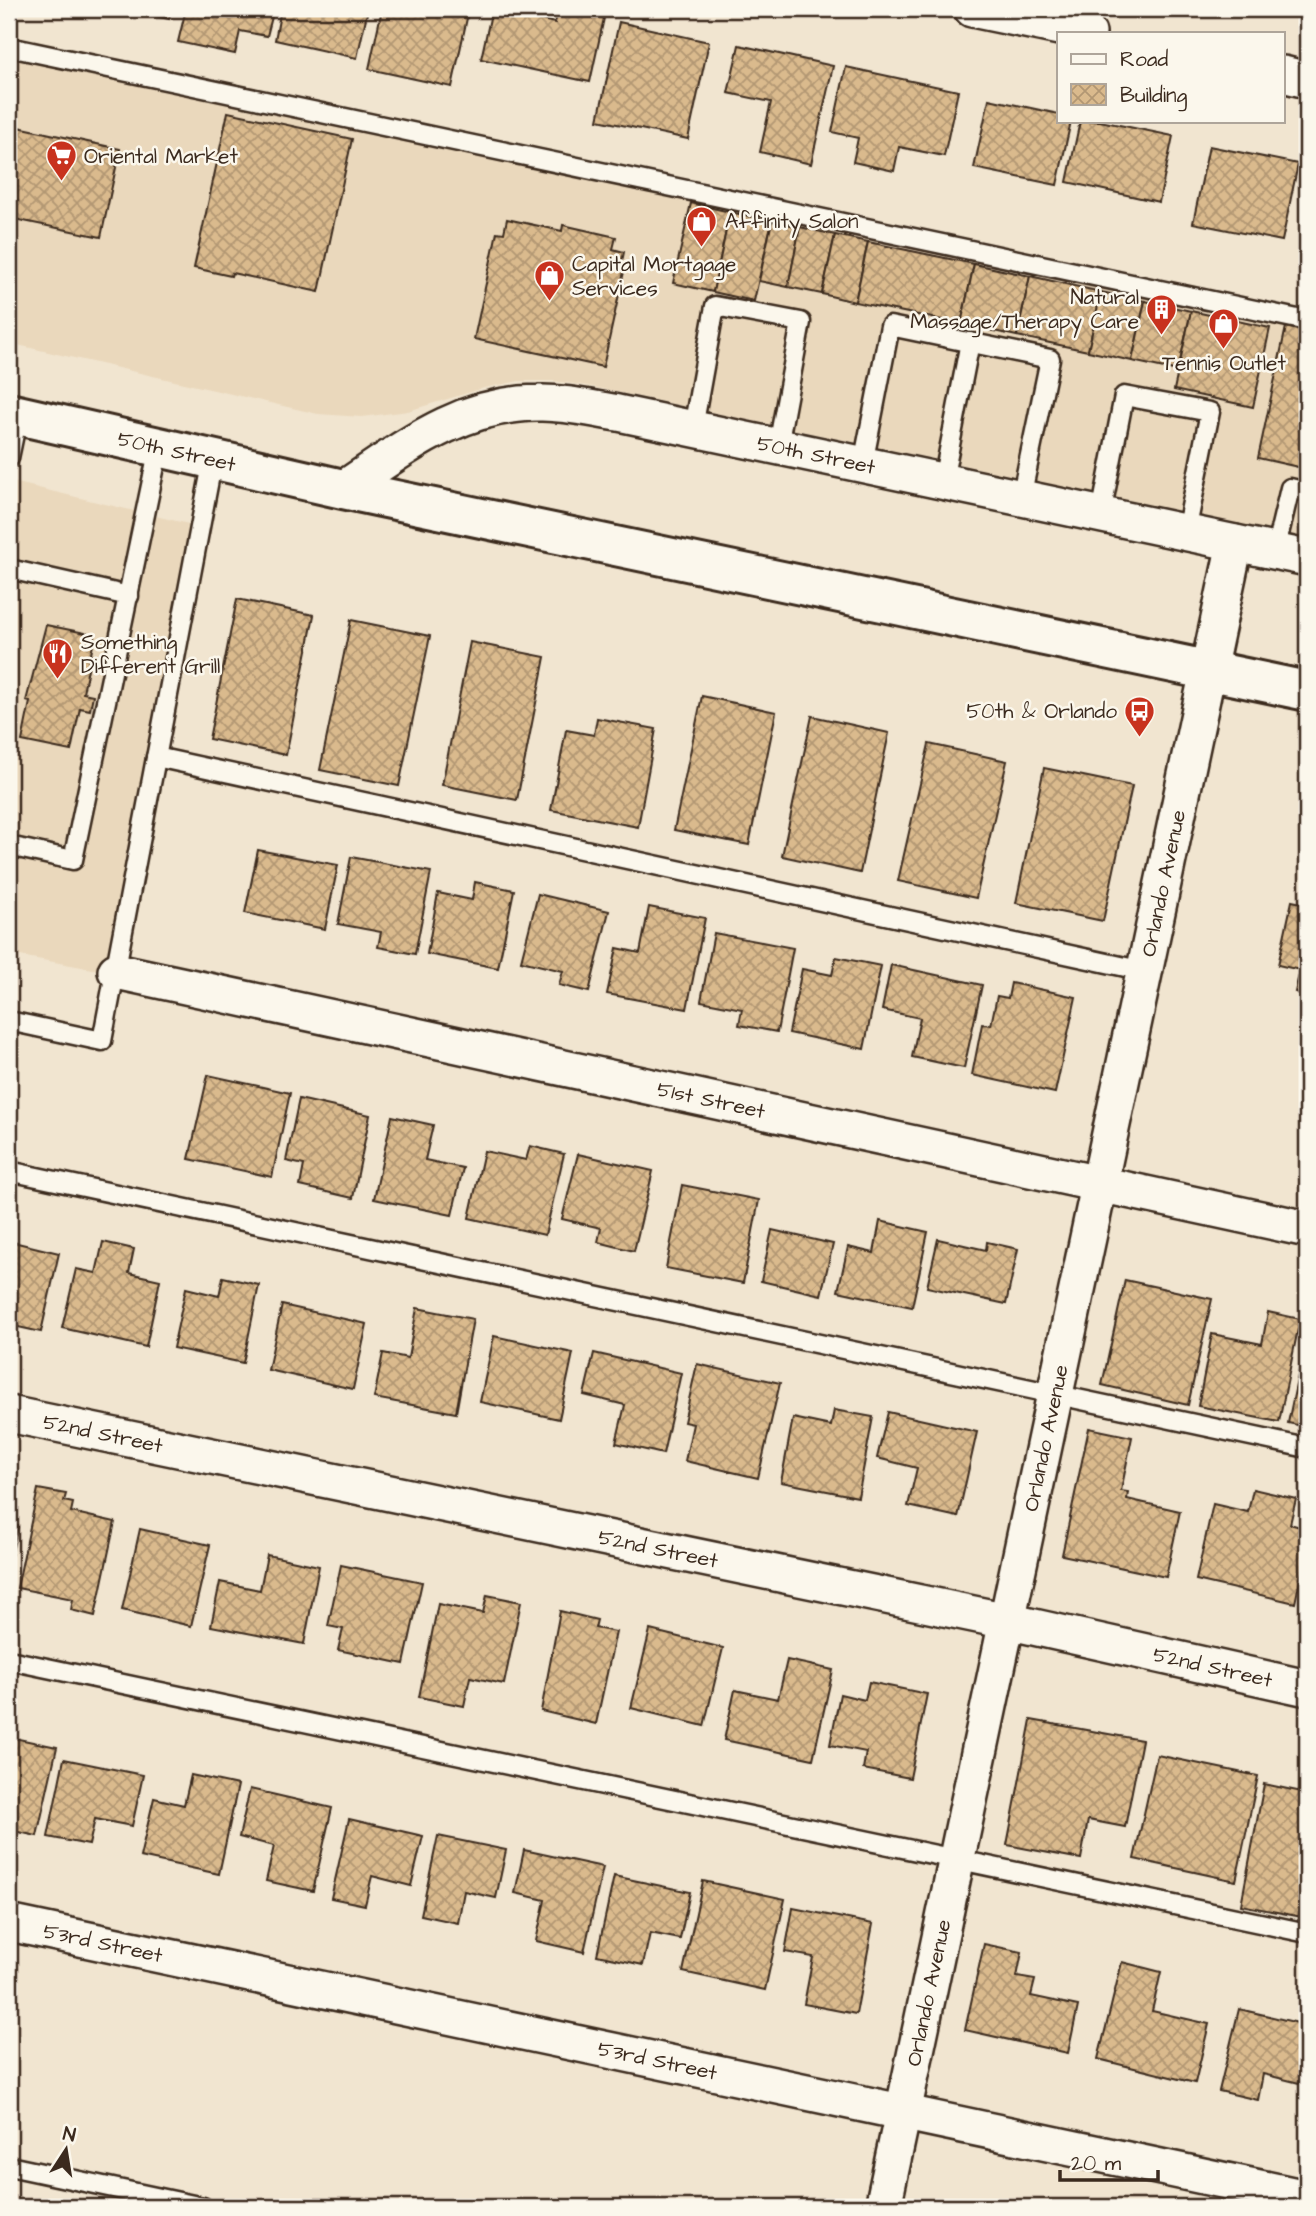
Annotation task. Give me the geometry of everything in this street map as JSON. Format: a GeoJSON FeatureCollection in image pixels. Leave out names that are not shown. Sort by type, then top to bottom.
{"type":"FeatureCollection","features":[{"type":"Feature","properties":{"kind":"main road","name":"50th Street"},"geometry":{"type":"LineString","coordinates":[[13,414],[343,489],[1307,691]]}},
{"type":"Feature","properties":{"kind":"street"},"geometry":{"type":"LineString","coordinates":[[972,9],[1083,32]]}},
{"type":"Feature","properties":{"kind":"street"},"geometry":{"type":"LineString","coordinates":[[1284,74],[1307,80]]}},
{"type":"Feature","properties":{"kind":"street","name":"50th Street"},"geometry":{"type":"LineString","coordinates":[[343,489],[441,425],[488,408],[539,402],[618,413],[692,428],[1291,555]]}},
{"type":"Feature","properties":{"kind":"street","name":"Orlando Avenue"},"geometry":{"type":"LineString","coordinates":[[883,2207],[1235,543]]}},
{"type":"Feature","properties":{"kind":"street","name":"51st Street"},"geometry":{"type":"LineString","coordinates":[[116,971],[1307,1230]]}},
{"type":"Feature","properties":{"kind":"street","name":"52nd Street"},"geometry":{"type":"LineString","coordinates":[[9,1414],[1007,1621],[1307,1688]]}},
{"type":"Feature","properties":{"kind":"street","name":"53rd Street"},"geometry":{"type":"LineString","coordinates":[[9,1923],[1307,2198]]}},
{"type":"Feature","properties":{"kind":"lane"},"geometry":{"type":"LineString","coordinates":[[9,47],[1307,321]]}},
{"type":"Feature","properties":{"kind":"lane"},"geometry":{"type":"LineString","coordinates":[[692,428],[715,306],[801,321],[778,446]]}},
{"type":"Feature","properties":{"kind":"lane"},"geometry":{"type":"LineString","coordinates":[[863,464],[890,326],[1050,359],[1021,498]]}},
{"type":"Feature","properties":{"kind":"lane"},"geometry":{"type":"LineString","coordinates":[[943,481],[970,342]]}},
{"type":"Feature","properties":{"kind":"lane"},"geometry":{"type":"LineString","coordinates":[[1101,514],[1124,396],[1210,412],[1186,532]]}},
{"type":"Feature","properties":{"kind":"lane"},"geometry":{"type":"LineString","coordinates":[[9,457],[13,414]]}},
{"type":"Feature","properties":{"kind":"lane"},"geometry":{"type":"LineString","coordinates":[[9,846],[73,860],[159,447]]}},
{"type":"Feature","properties":{"kind":"lane"},"geometry":{"type":"LineString","coordinates":[[9,1021],[102,1041],[213,459]]}},
{"type":"Feature","properties":{"kind":"lane"},"geometry":{"type":"LineString","coordinates":[[1291,555],[1290,488],[1307,492]]}},
{"type":"Feature","properties":{"kind":"lane"},"geometry":{"type":"LineString","coordinates":[[9,569],[128,596]]}},
{"type":"Feature","properties":{"kind":"lane"},"geometry":{"type":"LineString","coordinates":[[156,757],[1144,971]]}},
{"type":"Feature","properties":{"kind":"lane"},"geometry":{"type":"LineString","coordinates":[[9,1171],[1307,1448]]}},
{"type":"Feature","properties":{"kind":"lane"},"geometry":{"type":"LineString","coordinates":[[9,1660],[1307,1933]]}},
{"type":"Feature","properties":{"kind":"lane"},"geometry":{"type":"LineString","coordinates":[[9,2166],[203,2207]]}},
{"type":"Feature","properties":{"kind":"shaded area"},"geometry":{"type":"Polygon","coordinates":[[[9,55],[1307,329],[1307,538],[588,386],[554,381],[519,381],[484,388],[408,411],[362,417],[318,414],[9,343],[9,55]]]}},
{"type":"Feature","properties":{"kind":"shaded area"},"geometry":{"type":"Polygon","coordinates":[[[9,481],[193,525],[104,971],[9,954],[9,481]]]}},
{"type":"Feature","properties":{"kind":"building"},"geometry":{"type":"Polygon","coordinates":[[[121,9],[171,9],[169,19],[121,9]]]}},
{"type":"Feature","properties":{"kind":"building"},"geometry":{"type":"Polygon","coordinates":[[[186,9],[274,9],[267,36],[240,31],[235,54],[178,42],[186,9]]]}},
{"type":"Feature","properties":{"kind":"building"},"geometry":{"type":"Polygon","coordinates":[[[281,9],[368,9],[357,58],[275,40],[281,9]]]}},
{"type":"Feature","properties":{"kind":"building"},"geometry":{"type":"Polygon","coordinates":[[[382,9],[469,9],[452,87],[369,69],[382,9]]]}},
{"type":"Feature","properties":{"kind":"building"},"geometry":{"type":"Polygon","coordinates":[[[492,9],[555,23],[558,9],[604,18],[590,82],[481,59],[492,9]]]}},
{"type":"Feature","properties":{"kind":"building"},"geometry":{"type":"Polygon","coordinates":[[[619,22],[709,42],[688,139],[598,120],[619,22]]]}},
{"type":"Feature","properties":{"kind":"building"},"geometry":{"type":"Polygon","coordinates":[[[739,45],[833,66],[811,164],[760,152],[771,102],[728,93],[739,45]]]}},
{"type":"Feature","properties":{"kind":"building"},"geometry":{"type":"Polygon","coordinates":[[[846,67],[958,91],[944,156],[899,147],[894,171],[853,162],[858,138],[832,132],[846,67]]]}},
{"type":"Feature","properties":{"kind":"building"},"geometry":{"type":"Polygon","coordinates":[[[989,99],[1057,114],[1057,122],[1071,122],[1057,185],[974,168],[989,99]]]}},
{"type":"Feature","properties":{"kind":"building"},"geometry":{"type":"Polygon","coordinates":[[[228,112],[352,139],[319,292],[232,273],[231,276],[194,268],[228,112]]]}},
{"type":"Feature","properties":{"kind":"building"},"geometry":{"type":"Polygon","coordinates":[[[1080,122],[1105,122],[1173,136],[1159,202],[1067,182],[1080,122]]]}},
{"type":"Feature","properties":{"kind":"building","name":"Oriental Market"},"geometry":{"type":"Polygon","coordinates":[[[9,125],[120,149],[101,237],[9,218],[9,125]]]}},
{"type":"Feature","properties":{"kind":"building"},"geometry":{"type":"Polygon","coordinates":[[[1209,146],[1298,164],[1282,241],[1193,223],[1209,146]]]}},
{"type":"Feature","properties":{"kind":"building","name":"Affinity Salon"},"geometry":{"type":"Polygon","coordinates":[[[691,203],[730,212],[713,292],[673,283],[691,203]]]}},
{"type":"Feature","properties":{"kind":"building"},"geometry":{"type":"Polygon","coordinates":[[[730,212],[772,221],[754,301],[713,292],[730,212]]]}},
{"type":"Feature","properties":{"kind":"building","name":"Capital Mortgage Services"},"geometry":{"type":"Polygon","coordinates":[[[507,219],[562,231],[563,225],[616,237],[613,249],[624,252],[621,266],[625,267],[603,367],[474,339],[497,232],[504,233],[507,219]]]}},
{"type":"Feature","properties":{"kind":"building"},"geometry":{"type":"Polygon","coordinates":[[[772,221],[800,227],[788,287],[759,281],[772,221]]]}},
{"type":"Feature","properties":{"kind":"building"},"geometry":{"type":"Polygon","coordinates":[[[800,227],[835,235],[822,294],[788,287],[800,227]]]}},
{"type":"Feature","properties":{"kind":"building"},"geometry":{"type":"Polygon","coordinates":[[[835,235],[868,242],[855,302],[822,294],[835,235]]]}},
{"type":"Feature","properties":{"kind":"building"},"geometry":{"type":"Polygon","coordinates":[[[868,242],[974,264],[961,324],[855,302],[868,242]]]}},
{"type":"Feature","properties":{"kind":"building"},"geometry":{"type":"Polygon","coordinates":[[[974,264],[1030,276],[1017,336],[961,324],[974,264]]]}},
{"type":"Feature","properties":{"kind":"building"},"geometry":{"type":"Polygon","coordinates":[[[1030,276],[1101,292],[1088,351],[1017,336],[1030,276]]]}},
{"type":"Feature","properties":{"kind":"building"},"geometry":{"type":"Polygon","coordinates":[[[1101,292],[1145,301],[1132,361],[1088,351],[1101,292]]]}},
{"type":"Feature","properties":{"kind":"building","name":"Natural Massage/Therapy Care"},"geometry":{"type":"Polygon","coordinates":[[[1145,301],[1191,311],[1178,371],[1132,361],[1145,301]]]}},
{"type":"Feature","properties":{"kind":"building","name":"Tennis Outlet"},"geometry":{"type":"Polygon","coordinates":[[[1191,311],[1270,328],[1253,407],[1174,390],[1191,311]]]}},
{"type":"Feature","properties":{"kind":"building"},"geometry":{"type":"Polygon","coordinates":[[[1286,327],[1307,332],[1307,469],[1258,458],[1286,327]]]}},
{"type":"Feature","properties":{"kind":"building"},"geometry":{"type":"Polygon","coordinates":[[[237,599],[314,615],[286,755],[209,739],[237,599]]]}},
{"type":"Feature","properties":{"kind":"building"},"geometry":{"type":"Polygon","coordinates":[[[351,620],[430,636],[399,786],[320,770],[351,620]]]}},
{"type":"Feature","properties":{"kind":"building","name":"Something Different Grill"},"geometry":{"type":"Polygon","coordinates":[[[46,625],[95,635],[83,693],[93,695],[90,710],[80,708],[71,751],[22,741],[30,702],[26,701],[46,625]]]}},
{"type":"Feature","properties":{"kind":"building"},"geometry":{"type":"Polygon","coordinates":[[[470,642],[545,657],[517,800],[442,785],[470,642]]]}},
{"type":"Feature","properties":{"kind":"building"},"geometry":{"type":"Polygon","coordinates":[[[702,696],[776,712],[749,845],[674,830],[702,696]]]}},
{"type":"Feature","properties":{"kind":"building"},"geometry":{"type":"Polygon","coordinates":[[[812,716],[889,733],[860,873],[782,856],[812,716]]]}},
{"type":"Feature","properties":{"kind":"building"},"geometry":{"type":"Polygon","coordinates":[[[597,718],[656,729],[638,827],[551,810],[566,730],[594,735],[597,718]]]}},
{"type":"Feature","properties":{"kind":"building"},"geometry":{"type":"Polygon","coordinates":[[[929,744],[1007,761],[976,898],[898,881],[929,744]]]}},
{"type":"Feature","properties":{"kind":"building"},"geometry":{"type":"Polygon","coordinates":[[[1044,768],[1132,786],[1103,921],[1016,903],[1044,768]]]}},
{"type":"Feature","properties":{"kind":"building"},"geometry":{"type":"Polygon","coordinates":[[[258,850],[338,865],[325,929],[245,913],[258,850]]]}},
{"type":"Feature","properties":{"kind":"building"},"geometry":{"type":"Polygon","coordinates":[[[351,857],[431,872],[415,954],[378,947],[381,932],[338,924],[351,857]]]}},
{"type":"Feature","properties":{"kind":"building"},"geometry":{"type":"Polygon","coordinates":[[[475,882],[514,890],[498,968],[427,954],[438,893],[472,900],[475,882]]]}},
{"type":"Feature","properties":{"kind":"building"},"geometry":{"type":"Polygon","coordinates":[[[538,894],[609,911],[589,992],[559,985],[563,971],[521,961],[538,894]]]}},
{"type":"Feature","properties":{"kind":"building"},"geometry":{"type":"Polygon","coordinates":[[[1292,901],[1307,904],[1307,995],[1295,992],[1300,970],[1278,965],[1292,901]]]}},
{"type":"Feature","properties":{"kind":"building"},"geometry":{"type":"Polygon","coordinates":[[[649,907],[705,918],[687,1009],[607,994],[617,948],[640,953],[649,907]]]}},
{"type":"Feature","properties":{"kind":"building"},"geometry":{"type":"Polygon","coordinates":[[[714,933],[793,948],[777,1032],[739,1025],[742,1009],[701,1001],[714,933]]]}},
{"type":"Feature","properties":{"kind":"building"},"geometry":{"type":"Polygon","coordinates":[[[836,957],[881,966],[864,1049],[789,1033],[802,969],[832,975],[836,957]]]}},
{"type":"Feature","properties":{"kind":"building"},"geometry":{"type":"Polygon","coordinates":[[[891,965],[982,985],[964,1068],[912,1057],[920,1018],[882,1010],[891,965]]]}},
{"type":"Feature","properties":{"kind":"building"},"geometry":{"type":"Polygon","coordinates":[[[1011,983],[1076,997],[1055,1093],[972,1075],[982,1024],[991,1025],[997,996],[1008,998],[1011,983]]]}},
{"type":"Feature","properties":{"kind":"building"},"geometry":{"type":"Polygon","coordinates":[[[208,1075],[290,1093],[272,1177],[189,1159],[208,1075]]]}},
{"type":"Feature","properties":{"kind":"building"},"geometry":{"type":"Polygon","coordinates":[[[299,1099],[370,1115],[353,1198],[300,1186],[304,1165],[286,1161],[299,1099]]]}},
{"type":"Feature","properties":{"kind":"building"},"geometry":{"type":"Polygon","coordinates":[[[392,1116],[433,1125],[425,1160],[463,1168],[452,1215],[374,1199],[392,1116]]]}},
{"type":"Feature","properties":{"kind":"building"},"geometry":{"type":"Polygon","coordinates":[[[530,1146],[564,1154],[545,1235],[469,1218],[484,1151],[526,1160],[530,1146]]]}},
{"type":"Feature","properties":{"kind":"building"},"geometry":{"type":"Polygon","coordinates":[[[578,1154],[653,1171],[634,1251],[598,1242],[601,1228],[562,1219],[578,1154]]]}},
{"type":"Feature","properties":{"kind":"building"},"geometry":{"type":"Polygon","coordinates":[[[682,1185],[759,1200],[743,1283],[666,1268],[682,1185]]]}},
{"type":"Feature","properties":{"kind":"building"},"geometry":{"type":"Polygon","coordinates":[[[880,1221],[928,1232],[912,1307],[838,1291],[848,1247],[874,1253],[880,1221]]]}},
{"type":"Feature","properties":{"kind":"building"},"geometry":{"type":"Polygon","coordinates":[[[772,1230],[833,1244],[821,1295],[761,1281],[772,1230]]]}},
{"type":"Feature","properties":{"kind":"building"},"geometry":{"type":"Polygon","coordinates":[[[938,1239],[986,1250],[987,1242],[1018,1249],[1006,1304],[927,1287],[938,1239]]]}},
{"type":"Feature","properties":{"kind":"building"},"geometry":{"type":"Polygon","coordinates":[[[9,1241],[59,1253],[41,1332],[9,1325],[9,1241]]]}},
{"type":"Feature","properties":{"kind":"building"},"geometry":{"type":"Polygon","coordinates":[[[103,1242],[134,1249],[129,1273],[160,1280],[146,1347],[62,1328],[76,1269],[96,1273],[103,1242]]]}},
{"type":"Feature","properties":{"kind":"building"},"geometry":{"type":"Polygon","coordinates":[[[223,1277],[259,1285],[243,1363],[173,1348],[186,1288],[219,1296],[223,1277]]]}},
{"type":"Feature","properties":{"kind":"building"},"geometry":{"type":"Polygon","coordinates":[[[1125,1280],[1212,1299],[1188,1405],[1102,1385],[1125,1280]]]}},
{"type":"Feature","properties":{"kind":"building"},"geometry":{"type":"Polygon","coordinates":[[[282,1305],[367,1324],[353,1389],[268,1370],[282,1305]]]}},
{"type":"Feature","properties":{"kind":"building"},"geometry":{"type":"Polygon","coordinates":[[[417,1308],[473,1319],[456,1413],[374,1398],[383,1353],[408,1358],[417,1308]]]}},
{"type":"Feature","properties":{"kind":"building"},"geometry":{"type":"Polygon","coordinates":[[[1268,1312],[1300,1319],[1279,1422],[1198,1406],[1212,1334],[1262,1344],[1268,1312]]]}},
{"type":"Feature","properties":{"kind":"building"},"geometry":{"type":"Polygon","coordinates":[[[1307,1332],[1307,1427],[1288,1423],[1307,1332]]]}},
{"type":"Feature","properties":{"kind":"building"},"geometry":{"type":"Polygon","coordinates":[[[494,1336],[573,1353],[559,1419],[480,1402],[494,1336]]]}},
{"type":"Feature","properties":{"kind":"building"},"geometry":{"type":"Polygon","coordinates":[[[594,1353],[681,1373],[663,1454],[616,1443],[625,1405],[584,1395],[594,1353]]]}},
{"type":"Feature","properties":{"kind":"building"},"geometry":{"type":"Polygon","coordinates":[[[697,1364],[780,1383],[758,1478],[685,1461],[693,1424],[684,1422],[697,1364]]]}},
{"type":"Feature","properties":{"kind":"building"},"geometry":{"type":"Polygon","coordinates":[[[834,1410],[873,1417],[858,1497],[781,1482],[793,1418],[831,1426],[834,1410]]]}},
{"type":"Feature","properties":{"kind":"building"},"geometry":{"type":"Polygon","coordinates":[[[888,1412],[977,1432],[958,1517],[908,1506],[917,1468],[877,1458],[888,1412]]]}},
{"type":"Feature","properties":{"kind":"building"},"geometry":{"type":"Polygon","coordinates":[[[1089,1428],[1132,1437],[1121,1491],[1128,1492],[1127,1499],[1180,1511],[1166,1577],[1062,1555],[1089,1428]]]}},
{"type":"Feature","properties":{"kind":"building"},"geometry":{"type":"Polygon","coordinates":[[[38,1489],[66,1494],[64,1501],[73,1503],[71,1512],[115,1522],[95,1616],[71,1610],[73,1599],[17,1588],[38,1489]]]}},
{"type":"Feature","properties":{"kind":"building"},"geometry":{"type":"Polygon","coordinates":[[[1253,1489],[1296,1499],[1290,1524],[1307,1529],[1307,1548],[1295,1603],[1196,1580],[1213,1504],[1248,1512],[1253,1489]]]}},
{"type":"Feature","properties":{"kind":"building"},"geometry":{"type":"Polygon","coordinates":[[[9,1524],[18,1526],[9,1565],[9,1524]]]}},
{"type":"Feature","properties":{"kind":"building"},"geometry":{"type":"Polygon","coordinates":[[[140,1529],[210,1545],[191,1626],[122,1610],[140,1529]]]}},
{"type":"Feature","properties":{"kind":"building"},"geometry":{"type":"Polygon","coordinates":[[[267,1555],[319,1566],[304,1644],[211,1626],[220,1582],[260,1590],[267,1555]]]}},
{"type":"Feature","properties":{"kind":"building"},"geometry":{"type":"Polygon","coordinates":[[[341,1565],[422,1582],[404,1664],[338,1650],[343,1629],[328,1626],[341,1565]]]}},
{"type":"Feature","properties":{"kind":"building"},"geometry":{"type":"Polygon","coordinates":[[[487,1595],[521,1602],[504,1684],[470,1677],[464,1706],[419,1697],[438,1604],[483,1613],[487,1595]]]}},
{"type":"Feature","properties":{"kind":"building"},"geometry":{"type":"Polygon","coordinates":[[[560,1611],[597,1620],[595,1628],[616,1632],[596,1724],[541,1711],[560,1611]]]}},
{"type":"Feature","properties":{"kind":"building"},"geometry":{"type":"Polygon","coordinates":[[[650,1630],[723,1648],[704,1726],[631,1708],[650,1630]]]}},
{"type":"Feature","properties":{"kind":"building"},"geometry":{"type":"Polygon","coordinates":[[[787,1660],[833,1670],[813,1759],[724,1740],[735,1690],[778,1699],[787,1660]]]}},
{"type":"Feature","properties":{"kind":"building"},"geometry":{"type":"Polygon","coordinates":[[[869,1682],[927,1694],[910,1778],[863,1769],[866,1752],[830,1745],[840,1694],[865,1700],[869,1682]]]}},
{"type":"Feature","properties":{"kind":"building"},"geometry":{"type":"Polygon","coordinates":[[[1031,1720],[1142,1740],[1125,1827],[1088,1820],[1081,1859],[1007,1845],[1031,1720]]]}},
{"type":"Feature","properties":{"kind":"building"},"geometry":{"type":"Polygon","coordinates":[[[9,1737],[57,1747],[37,1836],[9,1830],[9,1737]]]}},
{"type":"Feature","properties":{"kind":"building"},"geometry":{"type":"Polygon","coordinates":[[[1157,1755],[1258,1776],[1236,1881],[1134,1859],[1157,1755]]]}},
{"type":"Feature","properties":{"kind":"building"},"geometry":{"type":"Polygon","coordinates":[[[64,1759],[143,1775],[132,1826],[95,1819],[89,1845],[48,1837],[64,1759]]]}},
{"type":"Feature","properties":{"kind":"building"},"geometry":{"type":"Polygon","coordinates":[[[191,1775],[238,1785],[219,1874],[140,1857],[154,1798],[184,1805],[191,1775]]]}},
{"type":"Feature","properties":{"kind":"building"},"geometry":{"type":"Polygon","coordinates":[[[1264,1784],[1307,1793],[1307,1918],[1241,1905],[1264,1784]]]}},
{"type":"Feature","properties":{"kind":"building"},"geometry":{"type":"Polygon","coordinates":[[[250,1789],[332,1808],[313,1891],[266,1881],[274,1846],[239,1837],[250,1789]]]}},
{"type":"Feature","properties":{"kind":"building"},"geometry":{"type":"Polygon","coordinates":[[[349,1819],[423,1836],[411,1886],[372,1876],[365,1905],[331,1898],[349,1819]]]}},
{"type":"Feature","properties":{"kind":"building"},"geometry":{"type":"Polygon","coordinates":[[[438,1836],[506,1850],[496,1898],[464,1891],[458,1923],[421,1915],[438,1836]]]}},
{"type":"Feature","properties":{"kind":"building"},"geometry":{"type":"Polygon","coordinates":[[[524,1850],[603,1867],[584,1952],[536,1941],[545,1900],[515,1893],[524,1850]]]}},
{"type":"Feature","properties":{"kind":"building"},"geometry":{"type":"Polygon","coordinates":[[[614,1876],[690,1892],[680,1939],[650,1933],[643,1965],[597,1955],[614,1876]]]}},
{"type":"Feature","properties":{"kind":"building"},"geometry":{"type":"Polygon","coordinates":[[[703,1881],[785,1899],[765,1990],[683,1972],[703,1881]]]}},
{"type":"Feature","properties":{"kind":"building"},"geometry":{"type":"Polygon","coordinates":[[[793,1908],[873,1924],[856,2014],[804,2004],[813,1957],[785,1952],[793,1908]]]}},
{"type":"Feature","properties":{"kind":"building"},"geometry":{"type":"Polygon","coordinates":[[[984,1944],[1022,1952],[1017,1977],[1035,1980],[1031,1996],[1078,2006],[1068,2053],[965,2030],[984,1944]]]}},
{"type":"Feature","properties":{"kind":"building"},"geometry":{"type":"Polygon","coordinates":[[[1122,1962],[1161,1972],[1152,2011],[1209,2024],[1195,2083],[1098,2059],[1122,1962]]]}},
{"type":"Feature","properties":{"kind":"building"},"geometry":{"type":"Polygon","coordinates":[[[1239,2009],[1307,2025],[1307,2085],[1263,2074],[1258,2100],[1219,2091],[1239,2009]]]}},
{"type":"Feature","properties":{"kind":"place","name":"Oriental Market"},"geometry":{"type":"Point","coordinates":[61,183]}},
{"type":"Feature","properties":{"kind":"place","name":"Affinity Salon"},"geometry":{"type":"Point","coordinates":[702,248]}},
{"type":"Feature","properties":{"kind":"place","name":"Capital Mortgage Services"},"geometry":{"type":"Point","coordinates":[549,303]}},
{"type":"Feature","properties":{"kind":"place","name":"Natural Massage/Therapy Care"},"geometry":{"type":"Point","coordinates":[1162,336]}},
{"type":"Feature","properties":{"kind":"place","name":"Tennis Outlet"},"geometry":{"type":"Point","coordinates":[1224,350]}},
{"type":"Feature","properties":{"kind":"place","name":"Something Different Grill"},"geometry":{"type":"Point","coordinates":[58,681]}},
{"type":"Feature","properties":{"kind":"place","name":"50th & Orlando"},"geometry":{"type":"Point","coordinates":[1140,738]}}]}
